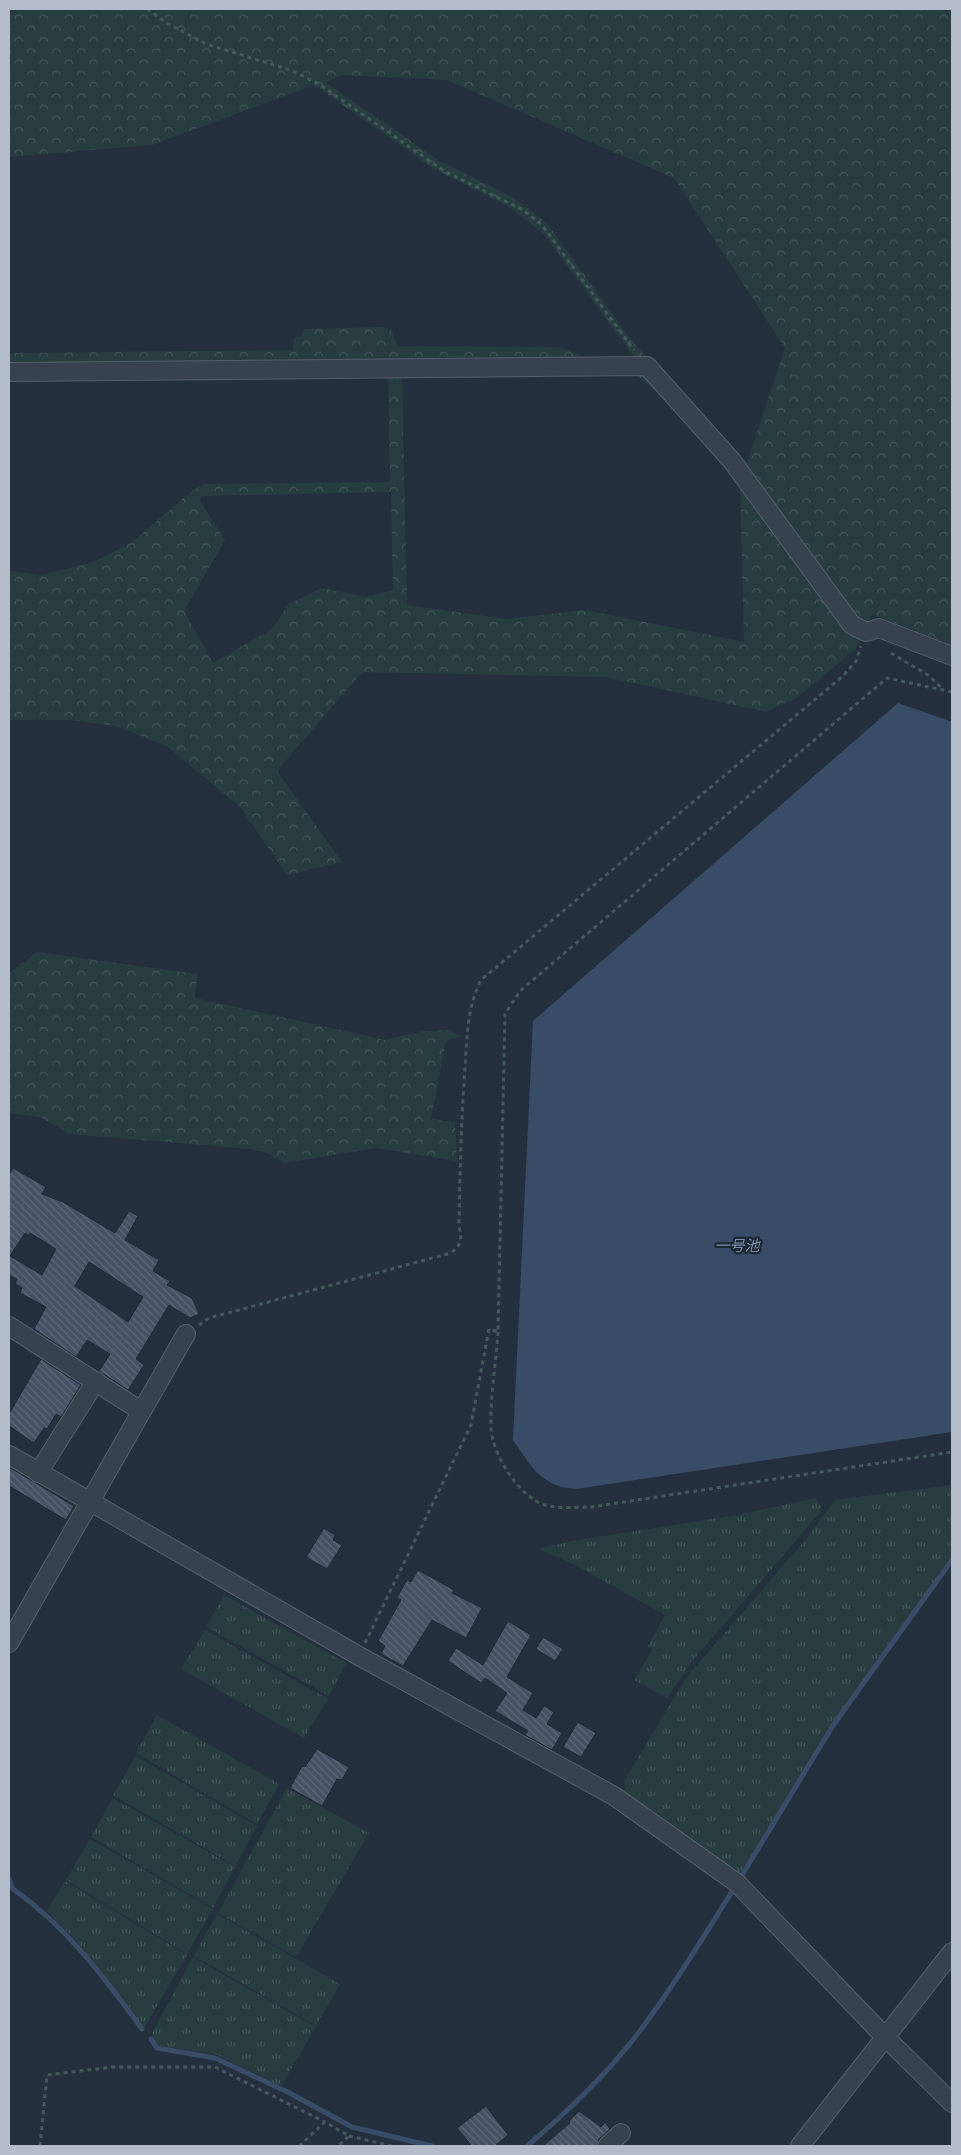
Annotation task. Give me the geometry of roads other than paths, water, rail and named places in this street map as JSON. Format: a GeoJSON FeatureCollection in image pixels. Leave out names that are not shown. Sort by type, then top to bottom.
{"type":"FeatureCollection","features":[{"type":"Feature","properties":{"kind":"street"},"geometry":{"type":"LineString","coordinates":[[9,372],[647,366],[732,461],[852,625],[866,632],[879,628],[952,656]]}},
{"type":"Feature","properties":{"kind":"street"},"geometry":{"type":"LineString","coordinates":[[9,1326],[141,1411]]}},
{"type":"Feature","properties":{"kind":"street"},"geometry":{"type":"LineString","coordinates":[[9,1643],[186,1334]]}},
{"type":"Feature","properties":{"kind":"street"},"geometry":{"type":"LineString","coordinates":[[38,1473],[96,1381]]}},
{"type":"Feature","properties":{"kind":"street"},"geometry":{"type":"LineString","coordinates":[[9,1456],[359,1656],[614,1796],[737,1883],[886,2038],[952,2102]]}},
{"type":"Feature","properties":{"kind":"street"},"geometry":{"type":"LineString","coordinates":[[800,2146],[952,1952]]}},
{"type":"Feature","properties":{"kind":"street"},"geometry":{"type":"LineString","coordinates":[[607,2146],[621,2133]]}},
{"type":"Feature","properties":{"kind":"water","name":"一号池"},"geometry":{"type":"Polygon","coordinates":[[[898,703],[952,722],[952,1432],[576,1489],[554,1484],[538,1474],[513,1440],[533,1021],[898,703]]]}},
{"type":"Feature","properties":{"kind":"waterway"},"geometry":{"type":"LineString","coordinates":[[742,1875],[834,1724],[952,1560]]}},
{"type":"Feature","properties":{"kind":"waterway"},"geometry":{"type":"LineString","coordinates":[[9,1878],[13,1889],[50,1919],[83,1953],[142,2029]]}},
{"type":"Feature","properties":{"kind":"waterway"},"geometry":{"type":"LineString","coordinates":[[527,2146],[593,2086],[637,2035],[661,2002],[733,1890]]}},
{"type":"Feature","properties":{"kind":"waterway"},"geometry":{"type":"LineString","coordinates":[[151,2039],[157,2048],[215,2058],[281,2089]]}},
{"type":"Feature","properties":{"kind":"waterway"},"geometry":{"type":"LineString","coordinates":[[284,2090],[352,2127],[432,2146]]}}]}
